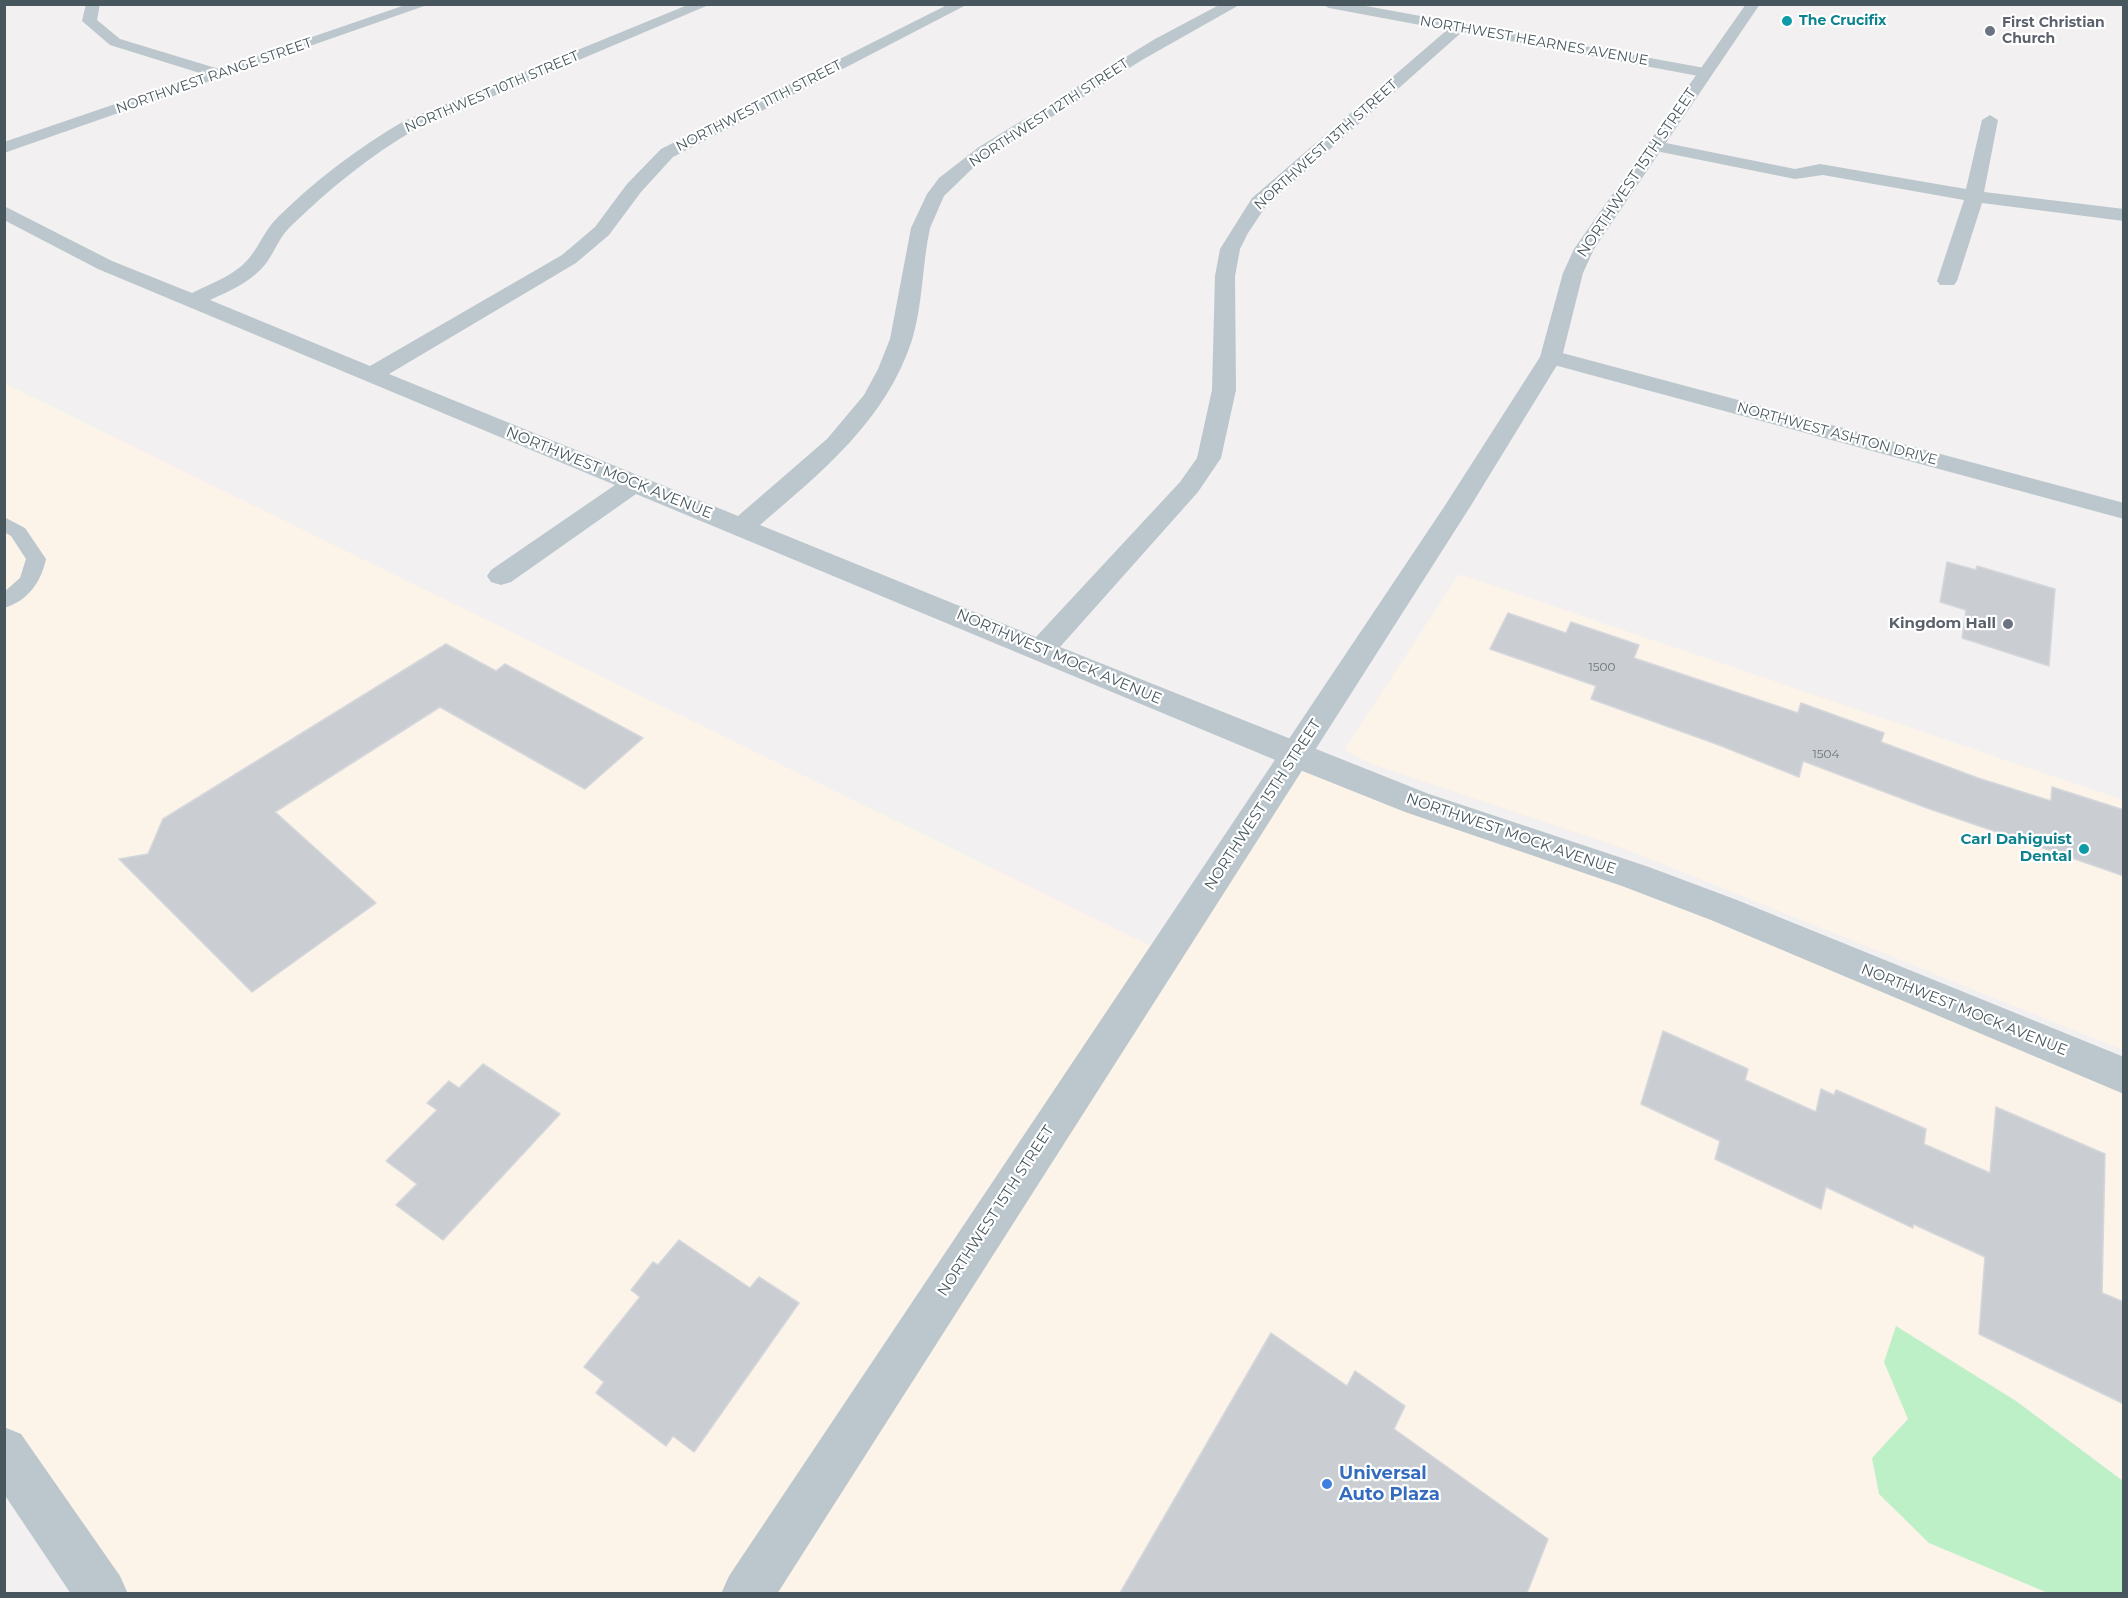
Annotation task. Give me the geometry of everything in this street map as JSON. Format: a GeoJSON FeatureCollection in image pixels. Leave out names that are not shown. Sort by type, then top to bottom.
{"type":"FeatureCollection","features":[{"type":"Feature","properties":{"kind":"street"},"geometry":{"type":"LineString","coordinates":[[93,4],[89,21],[115,42],[220,74]]}},
{"type":"Feature","properties":{"kind":"street","name":"NORTHWEST RANGE STREET"},"geometry":{"type":"LineString","coordinates":[[4,148],[423,4]]}},
{"type":"Feature","properties":{"kind":"street","name":"NORTHWEST 10TH STREET"},"geometry":{"type":"LineString","coordinates":[[192,301],[238,276],[257,261],[274,232],[341,169],[392,135],[410,125],[704,4]]}},
{"type":"Feature","properties":{"kind":"street","name":"NORTHWEST 11TH STREET"},"geometry":{"type":"LineString","coordinates":[[370,375],[540,278],[569,259],[602,231],[634,188],[667,153],[961,4]]}},
{"type":"Feature","properties":{"kind":"street","name":"NORTHWEST 12TH STREET"},"geometry":{"type":"LineString","coordinates":[[742,526],[832,450],[863,416],[887,376],[901,338],[920,234],[926,214],[942,187],[988,150],[1167,37],[1234,4]]}},
{"type":"Feature","properties":{"kind":"street","name":"NORTHWEST HEARNES AVENUE"},"geometry":{"type":"LineString","coordinates":[[1329,4],[1704,72]]}},
{"type":"Feature","properties":{"kind":"street","name":"NORTHWEST 15TH STREET"},"geometry":{"type":"LineString","coordinates":[[747,1593],[1296,756],[1551,357],[1573,273],[1584,249],[1672,135],[1704,72],[1753,4]]}},
{"type":"Feature","properties":{"kind":"street","name":"NORTHWEST 13TH STREET"},"geometry":{"type":"LineString","coordinates":[[1042,649],[1188,487],[1209,458],[1224,390],[1225,276],[1230,249],[1238,232],[1259,202],[1458,28]]}},
{"type":"Feature","properties":{"kind":"street"},"geometry":{"type":"LineString","coordinates":[[1947,281],[1974,197],[1989,120]]}},
{"type":"Feature","properties":{"kind":"street"},"geometry":{"type":"LineString","coordinates":[[1672,135],[1794,174],[1816,172],[1820,168]]}},
{"type":"Feature","properties":{"kind":"street"},"geometry":{"type":"LineString","coordinates":[[1804,155],[1817,163],[1820,168],[1931,192],[2026,206],[2124,214]]}},
{"type":"Feature","properties":{"kind":"street","name":"NORTHWEST MOCK AVENUE"},"geometry":{"type":"LineString","coordinates":[[4,212],[105,265],[633,484],[742,526],[1042,649],[1296,756],[1417,803],[1634,876],[1724,910],[2124,1076]]}},
{"type":"Feature","properties":{"kind":"street","name":"NORTHWEST ASHTON DRIVE"},"geometry":{"type":"LineString","coordinates":[[1551,357],[2124,511]]}},
{"type":"Feature","properties":{"kind":"street"},"geometry":{"type":"LineString","coordinates":[[501,576],[633,484]]}},
{"type":"Feature","properties":{"kind":"street"},"geometry":{"type":"LineString","coordinates":[[4,1450],[102,1593]]}},
{"type":"Feature","properties":{"kind":"lane"},"geometry":{"type":"LineString","coordinates":[[4,523],[18,532],[36,559],[34,574],[24,590],[4,601]]}},
{"type":"Feature","properties":{"kind":"shaded area"},"geometry":{"type":"Polygon","coordinates":[[[4,383],[1165,953],[1296,756],[2123,1076],[2123,1593],[102,1593],[5,1451],[4,383]]]}},
{"type":"Feature","properties":{"kind":"shaded area"},"geometry":{"type":"Polygon","coordinates":[[[1459,574],[2123,800],[2123,1050],[1628,850],[1374,765],[1344,750],[1459,574]]]}},
{"type":"Feature","properties":{"kind":"green space"},"geometry":{"type":"Polygon","coordinates":[[[1896,1326],[2016,1401],[2123,1481],[2123,1593],[2048,1593],[1929,1543],[1879,1494],[1872,1458],[1908,1419],[1884,1362],[1896,1326]]]}},
{"type":"Feature","properties":{"kind":"building","name":"Kingdom Hall"},"geometry":{"type":"Polygon","coordinates":[[[1947,562],[1976,570],[1977,566],[2055,589],[2049,666],[1962,638],[1966,610],[1940,602],[1947,562]]]}},
{"type":"Feature","properties":{"kind":"building"},"geometry":{"type":"Polygon","coordinates":[[[1508,613],[1566,633],[1571,622],[1639,645],[1634,658],[1798,713],[1801,703],[1884,733],[1881,742],[1978,778],[2051,801],[2052,787],[2124,810],[2124,876],[1927,808],[1803,761],[1799,777],[1719,745],[1591,699],[1596,686],[1490,649],[1508,613]]]}},
{"type":"Feature","properties":{"kind":"building"},"geometry":{"type":"Polygon","coordinates":[[[446,644],[496,671],[505,664],[643,738],[585,789],[440,707],[275,812],[376,903],[252,992],[119,859],[148,854],[163,819],[446,644]]]}},
{"type":"Feature","properties":{"kind":"building"},"geometry":{"type":"Polygon","coordinates":[[[1663,1031],[1748,1069],[1745,1080],[1816,1112],[1821,1089],[1834,1095],[1836,1090],[1926,1129],[1924,1144],[1990,1173],[1996,1107],[2105,1154],[2102,1293],[2124,1302],[2124,1404],[1979,1334],[1985,1257],[1913,1224],[1913,1228],[1826,1187],[1821,1209],[1715,1159],[1720,1141],[1641,1104],[1663,1031]]]}},
{"type":"Feature","properties":{"kind":"building"},"geometry":{"type":"Polygon","coordinates":[[[483,1064],[560,1114],[443,1240],[396,1205],[417,1184],[386,1161],[437,1110],[427,1103],[449,1081],[459,1088],[483,1064]]]}},
{"type":"Feature","properties":{"kind":"building"},"geometry":{"type":"Polygon","coordinates":[[[679,1240],[750,1288],[759,1277],[799,1303],[694,1452],[673,1436],[666,1446],[596,1393],[604,1382],[584,1367],[640,1297],[631,1290],[653,1262],[658,1265],[679,1240]]]}},
{"type":"Feature","properties":{"kind":"building","name":"Universal Auto Plaza"},"geometry":{"type":"Polygon","coordinates":[[[1271,1333],[1347,1386],[1355,1371],[1405,1406],[1394,1429],[1548,1539],[1527,1593],[1120,1593],[1271,1333]]]}},
{"type":"Feature","properties":{"kind":"place","name":"The Crucifix"},"geometry":{"type":"Point","coordinates":[1787,21]}},
{"type":"Feature","properties":{"kind":"place","name":"First Christian Church"},"geometry":{"type":"Point","coordinates":[1990,31]}},
{"type":"Feature","properties":{"kind":"place","name":"Kingdom Hall"},"geometry":{"type":"Point","coordinates":[2008,624]}},
{"type":"Feature","properties":{"kind":"place","name":"Carl Dahiguist Dental"},"geometry":{"type":"Point","coordinates":[2084,849]}},
{"type":"Feature","properties":{"kind":"place","name":"Universal Auto Plaza"},"geometry":{"type":"Point","coordinates":[1327,1484]}}]}
